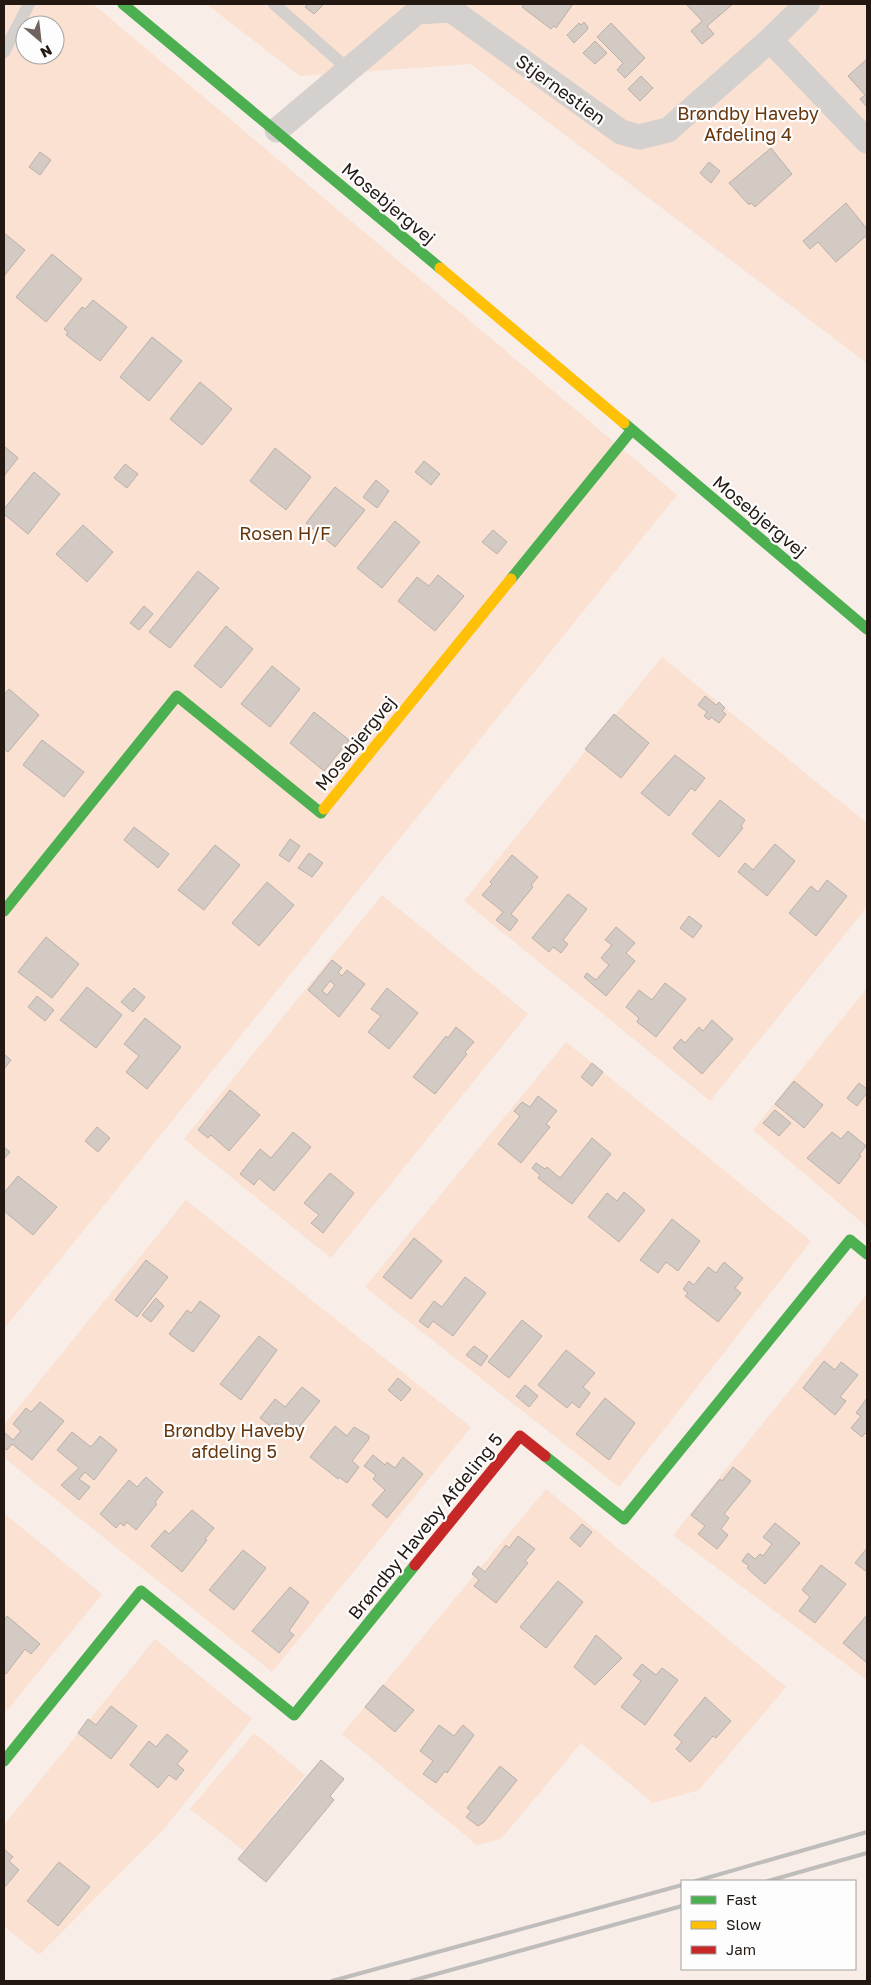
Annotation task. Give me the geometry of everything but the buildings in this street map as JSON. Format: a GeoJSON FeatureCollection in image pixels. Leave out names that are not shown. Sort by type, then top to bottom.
{"type":"FeatureCollection","features":[{"type":"Feature","properties":{"kind":"street","name":"Mosebjergvej"},"geometry":{"type":"LineString","coordinates":[[123,4],[276,130],[867,629]]}},
{"type":"Feature","properties":{"kind":"street","name":"Stjernestien"},"geometry":{"type":"LineString","coordinates":[[276,130],[417,12],[451,10],[621,132],[639,137],[668,130],[770,40],[805,4]]}},
{"type":"Feature","properties":{"kind":"street"},"geometry":{"type":"LineString","coordinates":[[770,40],[867,141]]}},
{"type":"Feature","properties":{"kind":"street","name":"Mosebjergvej"},"geometry":{"type":"LineString","coordinates":[[4,911],[177,696],[321,813],[631,431]]}},
{"type":"Feature","properties":{"kind":"street","name":"Brøndby Haveby Afdeling 5"},"geometry":{"type":"LineString","coordinates":[[4,1761],[142,1591],[294,1714],[520,1436],[624,1519],[850,1240],[867,1254]]}},
{"type":"Feature","properties":{"kind":"lane"},"geometry":{"type":"LineString","coordinates":[[4,52],[29,4]]}},
{"type":"Feature","properties":{"kind":"lane"},"geometry":{"type":"LineString","coordinates":[[274,4],[348,68]]}},
{"type":"Feature","properties":{"kind":"green space","name":"Rosen H/F"},"geometry":{"type":"Polygon","coordinates":[[[4,4],[93,4],[677,495],[4,1329],[4,4]]]}},
{"type":"Feature","properties":{"kind":"green space","name":"Brøndby Haveby Afdeling 4"},"geometry":{"type":"Polygon","coordinates":[[[206,4],[867,4],[867,363],[471,64],[300,76],[206,4]]]}},
{"type":"Feature","properties":{"kind":"green space"},"geometry":{"type":"Polygon","coordinates":[[[662,657],[867,823],[867,907],[710,1101],[464,901],[662,657]]]}},
{"type":"Feature","properties":{"kind":"green space"},"geometry":{"type":"Polygon","coordinates":[[[382,895],[528,1014],[331,1258],[184,1139],[382,895]]]}},
{"type":"Feature","properties":{"kind":"green space"},"geometry":{"type":"Polygon","coordinates":[[[867,988],[867,1227],[753,1130],[867,988]]]}},
{"type":"Feature","properties":{"kind":"green space"},"geometry":{"type":"Polygon","coordinates":[[[566,1042],[811,1241],[619,1487],[365,1287],[566,1042]]]}},
{"type":"Feature","properties":{"kind":"green space","name":"Brøndby Haveby afdeling 5"},"geometry":{"type":"Polygon","coordinates":[[[186,1200],[471,1427],[272,1672],[4,1458],[4,1425],[186,1200]]]}},
{"type":"Feature","properties":{"kind":"green space"},"geometry":{"type":"Polygon","coordinates":[[[867,1294],[867,1680],[673,1535],[867,1294]]]}},
{"type":"Feature","properties":{"kind":"green space"},"geometry":{"type":"Polygon","coordinates":[[[546,1489],[786,1687],[699,1790],[653,1803],[581,1743],[501,1839],[477,1845],[342,1734],[546,1489]]]}},
{"type":"Feature","properties":{"kind":"green space"},"geometry":{"type":"Polygon","coordinates":[[[4,1513],[102,1594],[4,1714],[4,1513]]]}},
{"type":"Feature","properties":{"kind":"green space"},"geometry":{"type":"Polygon","coordinates":[[[155,1639],[252,1719],[164,1829],[39,1955],[4,1926],[4,1825],[155,1639]]]}},
{"type":"Feature","properties":{"kind":"green space"},"geometry":{"type":"Polygon","coordinates":[[[254,1733],[305,1775],[244,1851],[190,1809],[254,1733]]]}},
{"type":"Feature","properties":{"kind":"railway"},"geometry":{"type":"LineString","coordinates":[[699,1880],[867,1832]]}},
{"type":"Feature","properties":{"kind":"railway"},"geometry":{"type":"LineString","coordinates":[[772,1880],[867,1853]]}},
{"type":"Feature","properties":{"kind":"railway"},"geometry":{"type":"LineString","coordinates":[[332,1981],[681,1885]]}},
{"type":"Feature","properties":{"kind":"railway"},"geometry":{"type":"LineString","coordinates":[[411,1981],[681,1906]]}},
{"type":"Feature","properties":{"kind":"traffic: fast"},"geometry":{"type":"LineString","coordinates":[[123,4],[440,268]]}},
{"type":"Feature","properties":{"kind":"traffic: fast"},"geometry":{"type":"LineString","coordinates":[[624,423],[867,629]]}},
{"type":"Feature","properties":{"kind":"traffic: fast"},"geometry":{"type":"LineString","coordinates":[[511,579],[631,431]]}},
{"type":"Feature","properties":{"kind":"traffic: fast"},"geometry":{"type":"LineString","coordinates":[[4,911],[177,696],[321,813],[324,809]]}},
{"type":"Feature","properties":{"kind":"traffic: fast"},"geometry":{"type":"LineString","coordinates":[[545,1456],[624,1519],[850,1240],[867,1254]]}},
{"type":"Feature","properties":{"kind":"traffic: fast"},"geometry":{"type":"LineString","coordinates":[[4,1761],[141,1591],[294,1715],[415,1565]]}},
{"type":"Feature","properties":{"kind":"traffic: slow"},"geometry":{"type":"LineString","coordinates":[[440,268],[624,423]]}},
{"type":"Feature","properties":{"kind":"traffic: slow"},"geometry":{"type":"LineString","coordinates":[[324,809],[511,579]]}},
{"type":"Feature","properties":{"kind":"traffic: jam"},"geometry":{"type":"LineString","coordinates":[[415,1565],[520,1436],[545,1456]]}}]}
